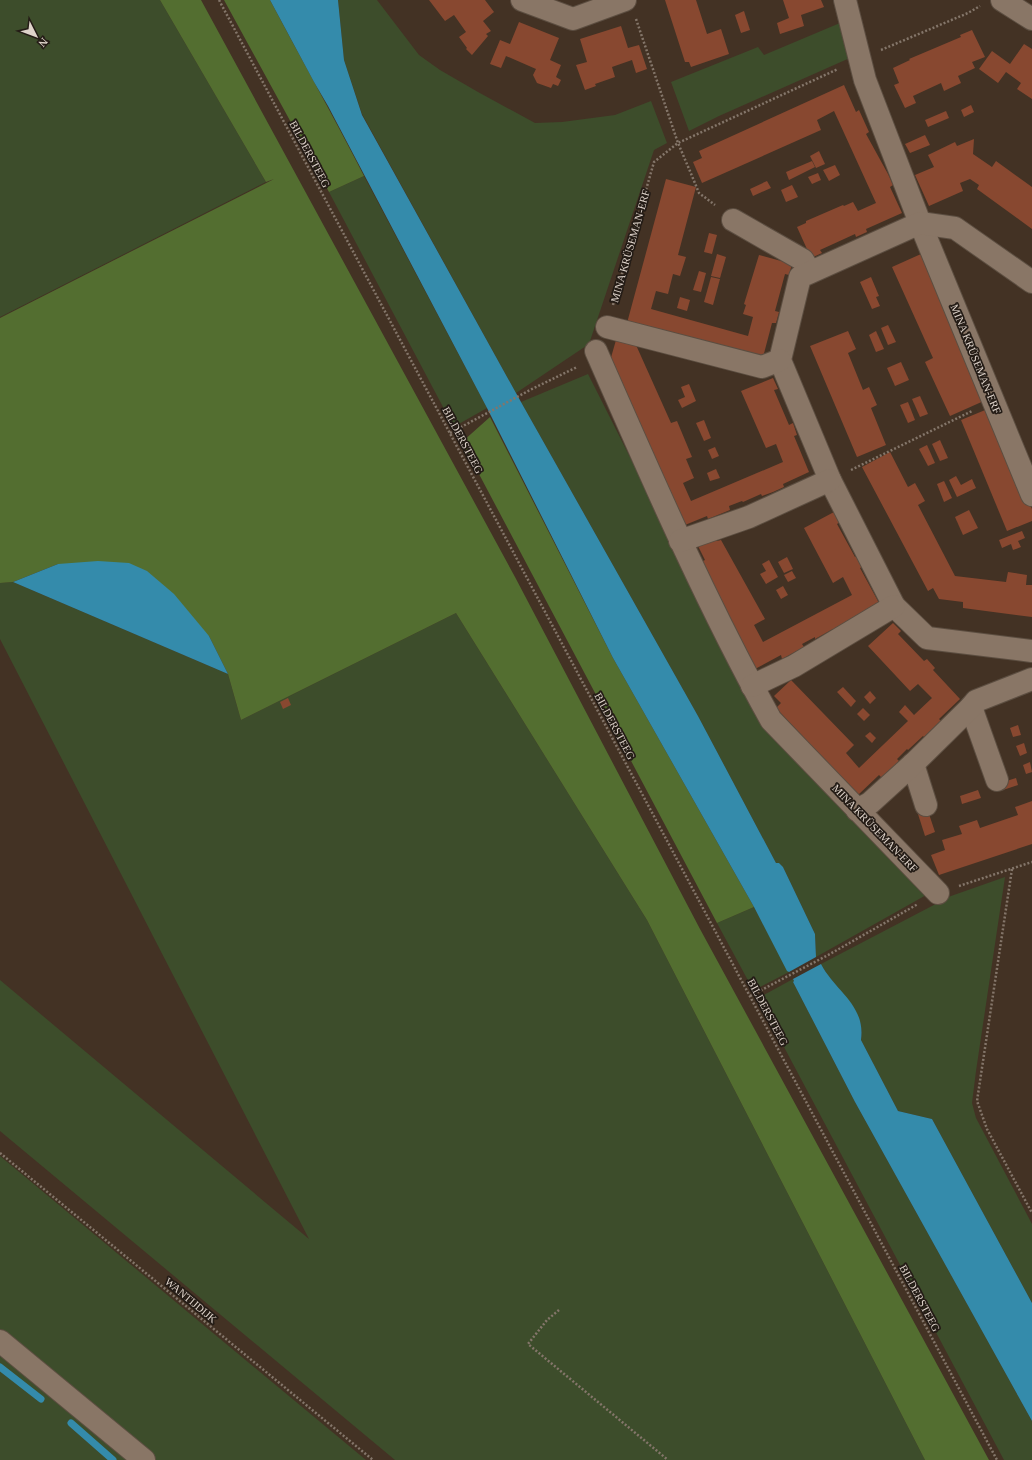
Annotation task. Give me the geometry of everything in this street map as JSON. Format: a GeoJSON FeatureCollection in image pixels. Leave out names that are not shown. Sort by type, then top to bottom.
{"type":"FeatureCollection","features":[{"type":"Feature","properties":{"kind":"street"},"geometry":{"type":"LineString","coordinates":[[522,0],[573,20],[630,8]]}},
{"type":"Feature","properties":{"kind":"street","name":"MINA KRÜSEMAN-ERF"},"geometry":{"type":"LineString","coordinates":[[845,0],[866,80],[920,223],[1032,495]]}},
{"type":"Feature","properties":{"kind":"street"},"geometry":{"type":"LineString","coordinates":[[993,2],[1027,16]]}},
{"type":"Feature","properties":{"kind":"street"},"geometry":{"type":"LineString","coordinates":[[733,220],[803,260],[810,272]]}},
{"type":"Feature","properties":{"kind":"street"},"geometry":{"type":"LineString","coordinates":[[1032,282],[955,228],[920,223],[800,277],[780,360],[830,480],[894,606],[927,638],[1032,651]]}},
{"type":"Feature","properties":{"kind":"street"},"geometry":{"type":"LineString","coordinates":[[607,327],[762,367],[780,360]]}},
{"type":"Feature","properties":{"kind":"street","name":"MINA KRÜSEMAN-ERF"},"geometry":{"type":"LineString","coordinates":[[596,351],[680,540],[752,686],[772,720],[864,806],[938,893]]}},
{"type":"Feature","properties":{"kind":"street"},"geometry":{"type":"LineString","coordinates":[[680,540],[749,517],[830,480]]}},
{"type":"Feature","properties":{"kind":"street"},"geometry":{"type":"LineString","coordinates":[[752,686],[794,666],[894,606]]}},
{"type":"Feature","properties":{"kind":"street","name":"MINA KRÜSEMAN-ERF"},"geometry":{"type":"LineString","coordinates":[[864,806],[913,764],[971,708],[976,701],[1032,679]]}},
{"type":"Feature","properties":{"kind":"street"},"geometry":{"type":"LineString","coordinates":[[971,708],[997,780]]}},
{"type":"Feature","properties":{"kind":"street"},"geometry":{"type":"LineString","coordinates":[[913,764],[926,805]]}},
{"type":"Feature","properties":{"kind":"street"},"geometry":{"type":"LineString","coordinates":[[0,1341],[144,1460]]}},
{"type":"Feature","properties":{"kind":"path","name":"BILDERSTEEG"},"geometry":{"type":"LineString","coordinates":[[219,0],[997,1460]]}},
{"type":"Feature","properties":{"kind":"path"},"geometry":{"type":"LineString","coordinates":[[861,59],[993,2]]}},
{"type":"Feature","properties":{"kind":"path"},"geometry":{"type":"LineString","coordinates":[[630,8],[678,143],[699,193],[733,220]]}},
{"type":"Feature","properties":{"kind":"path","name":"MINA KRÜSEMAN-ERF"},"geometry":{"type":"LineString","coordinates":[[607,327],[654,162],[678,143],[861,59]]}},
{"type":"Feature","properties":{"kind":"path"},"geometry":{"type":"LineString","coordinates":[[450,433],[530,390],[582,365],[596,351]]}},
{"type":"Feature","properties":{"kind":"path"},"geometry":{"type":"LineString","coordinates":[[830,480],[993,401]]}},
{"type":"Feature","properties":{"kind":"path"},"geometry":{"type":"LineString","coordinates":[[750,996],[830,954],[938,893],[1032,862]]}},
{"type":"Feature","properties":{"kind":"path"},"geometry":{"type":"LineString","coordinates":[[1012,869],[976,1101],[987,1129],[1032,1213]]}},
{"type":"Feature","properties":{"kind":"path","name":"WANTIJDIJK"},"geometry":{"type":"LineString","coordinates":[[0,1153],[372,1460]]}},
{"type":"Feature","properties":{"kind":"path"},"geometry":{"type":"LineString","coordinates":[[559,1310],[542,1326],[528,1344],[668,1460]]}},
{"type":"Feature","properties":{"kind":"green space"},"geometry":{"type":"Polygon","coordinates":[[[0,0],[160,0],[266,182],[0,317],[0,0]]]}},
{"type":"Feature","properties":{"kind":"green space"},"geometry":{"type":"Polygon","coordinates":[[[160,0],[201,0],[515,577],[700,929],[989,1460],[925,1460],[647,920],[456,613],[241,720],[228,674],[209,636],[58,564],[13,582],[0,583],[0,318],[274,179],[266,182],[160,0]]]}},
{"type":"Feature","properties":{"kind":"green space"},"geometry":{"type":"Polygon","coordinates":[[[224,0],[270,0],[364,176],[329,192],[224,0]]]}},
{"type":"Feature","properties":{"kind":"green space"},"geometry":{"type":"Polygon","coordinates":[[[338,0],[377,0],[419,55],[440,70],[535,123],[562,122],[615,115],[651,101],[667,143],[654,150],[589,344],[516,393],[362,114],[344,60],[338,0]]]}},
{"type":"Feature","properties":{"kind":"green space"},"geometry":{"type":"Polygon","coordinates":[[[840,23],[852,57],[719,116],[689,131],[671,82],[758,47],[764,55],[840,23]]]}},
{"type":"Feature","properties":{"kind":"green space"},"geometry":{"type":"Polygon","coordinates":[[[364,176],[487,408],[457,425],[451,422],[329,192],[364,176]]]}},
{"type":"Feature","properties":{"kind":"green space"},"geometry":{"type":"Polygon","coordinates":[[[588,374],[733,661],[928,894],[816,957],[815,934],[783,867],[779,863],[776,863],[698,716],[521,402],[588,374]]]}},
{"type":"Feature","properties":{"kind":"green space"},"geometry":{"type":"Polygon","coordinates":[[[490,417],[613,658],[754,907],[717,923],[462,442],[490,417]]]}},
{"type":"Feature","properties":{"kind":"green space"},"geometry":{"type":"Polygon","coordinates":[[[13,582],[228,674],[241,720],[456,613],[647,920],[925,1460],[395,1460],[0,1131],[0,980],[309,1239],[0,639],[0,583],[13,582]]]}},
{"type":"Feature","properties":{"kind":"green space"},"geometry":{"type":"Polygon","coordinates":[[[1005,877],[972,1103],[976,1118],[1032,1224],[1032,1303],[932,1119],[898,1111],[861,1040],[859,1018],[854,1008],[821,964],[951,896],[1005,877]]]}},
{"type":"Feature","properties":{"kind":"green space"},"geometry":{"type":"Polygon","coordinates":[[[754,907],[789,972],[756,989],[751,986],[717,923],[754,907]]]}},
{"type":"Feature","properties":{"kind":"green space"},"geometry":{"type":"Polygon","coordinates":[[[793,979],[793,982],[855,1102],[1032,1421],[1032,1460],[1004,1460],[760,1002],[762,996],[793,979]]]}},
{"type":"Feature","properties":{"kind":"green space"},"geometry":{"type":"Polygon","coordinates":[[[0,1156],[366,1460],[0,1460],[0,1156]]]}},
{"type":"Feature","properties":{"kind":"water"},"geometry":{"type":"Polygon","coordinates":[[[270,0],[338,0],[344,60],[362,115],[521,402],[698,716],[776,863],[779,863],[783,867],[815,934],[816,957],[789,972],[787,971],[754,907],[613,658],[487,408],[328,106],[270,0]]]}},
{"type":"Feature","properties":{"kind":"water"},"geometry":{"type":"Polygon","coordinates":[[[98,561],[129,563],[147,571],[174,594],[209,636],[228,674],[13,582],[58,564],[98,561]]]}},
{"type":"Feature","properties":{"kind":"water"},"geometry":{"type":"Polygon","coordinates":[[[821,964],[827,974],[848,999],[859,1017],[861,1040],[898,1111],[932,1119],[1032,1303],[1032,1421],[855,1102],[793,982],[793,979],[821,964]]]}},
{"type":"Feature","properties":{"kind":"building"},"geometry":{"type":"Polygon","coordinates":[[[429,0],[485,0],[494,12],[483,21],[491,31],[486,34],[488,36],[472,55],[466,49],[467,48],[459,37],[466,32],[454,15],[445,21],[429,0]]]}},
{"type":"Feature","properties":{"kind":"building"},"geometry":{"type":"Polygon","coordinates":[[[665,0],[696,0],[707,34],[721,29],[729,54],[691,67],[689,62],[685,62],[665,0]]]}},
{"type":"Feature","properties":{"kind":"building"},"geometry":{"type":"Polygon","coordinates":[[[783,0],[821,0],[824,7],[801,15],[804,26],[780,34],[777,23],[789,18],[783,0]]]}},
{"type":"Feature","properties":{"kind":"building"},"geometry":{"type":"Polygon","coordinates":[[[744,11],[750,30],[741,33],[735,15],[744,11]]]}},
{"type":"Feature","properties":{"kind":"building"},"geometry":{"type":"Polygon","coordinates":[[[519,22],[559,38],[550,60],[561,65],[556,77],[561,80],[558,86],[553,84],[551,88],[537,83],[533,75],[536,69],[506,56],[501,68],[490,64],[500,40],[510,44],[519,22]]]}},
{"type":"Feature","properties":{"kind":"building"},"geometry":{"type":"Polygon","coordinates":[[[621,26],[628,48],[639,45],[647,69],[636,73],[632,60],[612,67],[615,77],[595,84],[596,86],[585,90],[576,65],[587,62],[580,39],[621,26]]]}},
{"type":"Feature","properties":{"kind":"building"},"geometry":{"type":"Polygon","coordinates":[[[972,30],[985,57],[972,62],[975,68],[958,76],[961,83],[944,91],[941,83],[913,96],[916,103],[905,108],[894,85],[899,83],[893,68],[910,60],[909,59],[961,37],[960,35],[972,30]]]}},
{"type":"Feature","properties":{"kind":"building"},"geometry":{"type":"Polygon","coordinates":[[[1024,44],[1032,49],[1032,99],[1017,89],[1021,83],[1006,72],[998,83],[979,69],[992,51],[1010,64],[1024,44]]]}},
{"type":"Feature","properties":{"kind":"building"},"geometry":{"type":"Polygon","coordinates":[[[844,85],[856,112],[859,110],[869,132],[866,134],[888,174],[893,185],[890,187],[902,213],[866,229],[867,232],[856,237],[855,234],[820,250],[822,253],[811,258],[797,227],[806,223],[806,221],[843,205],[844,206],[853,202],[858,211],[876,203],[834,111],[817,120],[821,130],[702,183],[693,162],[702,158],[699,151],[844,85]]]}},
{"type":"Feature","properties":{"kind":"building"},"geometry":{"type":"Polygon","coordinates":[[[971,105],[974,112],[964,117],[961,110],[971,105]]]}},
{"type":"Feature","properties":{"kind":"building"},"geometry":{"type":"Polygon","coordinates":[[[946,111],[949,118],[928,127],[925,120],[946,111]]]}},
{"type":"Feature","properties":{"kind":"building"},"geometry":{"type":"Polygon","coordinates":[[[925,135],[930,145],[910,153],[905,144],[925,135]]]}},
{"type":"Feature","properties":{"kind":"building"},"geometry":{"type":"Polygon","coordinates":[[[974,139],[973,154],[992,167],[996,161],[1032,187],[1032,229],[977,189],[979,185],[970,179],[960,183],[963,191],[929,206],[915,175],[934,167],[928,155],[955,142],[957,146],[974,139]]]}},
{"type":"Feature","properties":{"kind":"building"},"geometry":{"type":"Polygon","coordinates":[[[819,151],[825,164],[816,168],[810,156],[819,151]]]}},
{"type":"Feature","properties":{"kind":"building"},"geometry":{"type":"Polygon","coordinates":[[[812,161],[815,167],[789,180],[786,172],[812,161]]]}},
{"type":"Feature","properties":{"kind":"building"},"geometry":{"type":"Polygon","coordinates":[[[835,165],[840,175],[829,181],[823,170],[835,165]]]}},
{"type":"Feature","properties":{"kind":"building"},"geometry":{"type":"Polygon","coordinates":[[[818,173],[821,180],[812,184],[808,177],[818,173]]]}},
{"type":"Feature","properties":{"kind":"building"},"geometry":{"type":"Polygon","coordinates":[[[666,179],[696,187],[678,255],[686,257],[680,276],[673,274],[668,294],[656,291],[651,309],[748,336],[753,317],[743,314],[746,305],[744,304],[759,255],[792,264],[789,275],[785,274],[775,311],[779,312],[776,323],[772,323],[762,361],[627,323],[666,179]]]}},
{"type":"Feature","properties":{"kind":"building"},"geometry":{"type":"Polygon","coordinates":[[[767,181],[771,188],[753,196],[750,189],[767,181]]]}},
{"type":"Feature","properties":{"kind":"building"},"geometry":{"type":"Polygon","coordinates":[[[792,185],[798,197],[786,202],[781,190],[792,185]]]}},
{"type":"Feature","properties":{"kind":"building"},"geometry":{"type":"Polygon","coordinates":[[[709,233],[717,235],[712,254],[704,252],[709,233]]]}},
{"type":"Feature","properties":{"kind":"building"},"geometry":{"type":"Polygon","coordinates":[[[717,254],[726,257],[720,278],[711,276],[717,254]]]}},
{"type":"Feature","properties":{"kind":"building"},"geometry":{"type":"Polygon","coordinates":[[[921,254],[986,400],[950,416],[925,362],[933,358],[892,267],[921,254]]]}},
{"type":"Feature","properties":{"kind":"building"},"geometry":{"type":"Polygon","coordinates":[[[699,271],[706,273],[701,292],[693,290],[699,271]]]}},
{"type":"Feature","properties":{"kind":"building"},"geometry":{"type":"Polygon","coordinates":[[[711,277],[720,279],[713,305],[704,302],[711,277]]]}},
{"type":"Feature","properties":{"kind":"building"},"geometry":{"type":"Polygon","coordinates":[[[871,277],[879,296],[876,297],[880,306],[872,309],[860,282],[871,277]]]}},
{"type":"Feature","properties":{"kind":"building"},"geometry":{"type":"Polygon","coordinates":[[[680,297],[690,300],[687,311],[677,308],[680,297]]]}},
{"type":"Feature","properties":{"kind":"building"},"geometry":{"type":"Polygon","coordinates":[[[888,325],[896,342],[888,345],[881,328],[888,325]]]}},
{"type":"Feature","properties":{"kind":"building"},"geometry":{"type":"Polygon","coordinates":[[[848,331],[856,349],[848,353],[863,390],[869,387],[877,405],[871,408],[886,445],[857,457],[810,346],[848,331]]]}},
{"type":"Feature","properties":{"kind":"building"},"geometry":{"type":"Polygon","coordinates":[[[876,331],[884,349],[876,352],[869,335],[876,331]]]}},
{"type":"Feature","properties":{"kind":"building"},"geometry":{"type":"Polygon","coordinates":[[[616,340],[636,345],[671,423],[677,421],[692,457],[686,459],[694,478],[683,483],[691,501],[783,462],[776,444],[766,448],[741,391],[773,378],[778,389],[774,390],[789,425],[793,423],[797,435],[794,436],[809,472],[783,484],[784,487],[773,492],[762,496],[761,494],[743,502],[742,501],[729,506],[730,510],[708,519],[707,516],[680,527],[610,361],[616,340]]]}},
{"type":"Feature","properties":{"kind":"building"},"geometry":{"type":"Polygon","coordinates":[[[901,362],[909,380],[895,386],[887,368],[901,362]]]}},
{"type":"Feature","properties":{"kind":"building"},"geometry":{"type":"Polygon","coordinates":[[[689,384],[696,401],[682,408],[678,400],[685,397],[681,387],[689,384]]]}},
{"type":"Feature","properties":{"kind":"building"},"geometry":{"type":"Polygon","coordinates":[[[920,396],[928,414],[920,417],[912,399],[920,396]]]}},
{"type":"Feature","properties":{"kind":"building"},"geometry":{"type":"Polygon","coordinates":[[[908,402],[915,420],[908,423],[900,405],[908,402]]]}},
{"type":"Feature","properties":{"kind":"building"},"geometry":{"type":"Polygon","coordinates":[[[990,408],[1032,509],[1032,521],[1007,531],[961,420],[990,408]]]}},
{"type":"Feature","properties":{"kind":"building"},"geometry":{"type":"Polygon","coordinates":[[[704,420],[711,438],[704,441],[696,423],[704,420]]]}},
{"type":"Feature","properties":{"kind":"building"},"geometry":{"type":"Polygon","coordinates":[[[940,440],[948,458],[940,461],[932,444],[940,440]]]}},
{"type":"Feature","properties":{"kind":"building"},"geometry":{"type":"Polygon","coordinates":[[[927,445],[935,463],[928,466],[919,449],[927,445]]]}},
{"type":"Feature","properties":{"kind":"building"},"geometry":{"type":"Polygon","coordinates":[[[715,447],[719,456],[712,459],[708,450],[715,447]]]}},
{"type":"Feature","properties":{"kind":"building"},"geometry":{"type":"Polygon","coordinates":[[[890,452],[908,487],[915,483],[925,501],[918,505],[955,576],[1006,582],[1008,572],[1027,575],[1026,585],[1032,585],[1032,617],[963,608],[963,602],[939,599],[933,588],[928,591],[862,467],[890,452]]]}},
{"type":"Feature","properties":{"kind":"building"},"geometry":{"type":"Polygon","coordinates":[[[716,469],[720,478],[710,481],[707,473],[716,469]]]}},
{"type":"Feature","properties":{"kind":"building"},"geometry":{"type":"Polygon","coordinates":[[[956,476],[961,485],[972,479],[976,488],[957,497],[949,480],[956,476]]]}},
{"type":"Feature","properties":{"kind":"building"},"geometry":{"type":"Polygon","coordinates":[[[944,481],[952,498],[944,502],[937,484],[944,481]]]}},
{"type":"Feature","properties":{"kind":"building"},"geometry":{"type":"Polygon","coordinates":[[[969,510],[978,528],[963,535],[955,517],[969,510]]]}},
{"type":"Feature","properties":{"kind":"building"},"geometry":{"type":"Polygon","coordinates":[[[834,512],[840,522],[837,524],[855,557],[858,556],[864,566],[860,568],[879,603],[854,617],[855,620],[834,631],[833,629],[802,644],[804,647],[782,659],[781,655],[755,669],[699,563],[705,560],[695,540],[713,533],[717,541],[721,540],[765,619],[754,625],[763,642],[852,595],[843,577],[833,583],[804,528],[834,512]]]}},
{"type":"Feature","properties":{"kind":"building"},"geometry":{"type":"Polygon","coordinates":[[[1022,531],[1025,538],[1018,541],[1021,547],[1013,550],[1011,544],[1002,548],[999,540],[1022,531]]]}},
{"type":"Feature","properties":{"kind":"building"},"geometry":{"type":"Polygon","coordinates":[[[787,557],[793,569],[784,573],[778,562],[787,557]]]}},
{"type":"Feature","properties":{"kind":"building"},"geometry":{"type":"Polygon","coordinates":[[[769,560],[778,577],[766,584],[760,574],[766,571],[762,564],[769,560]]]}},
{"type":"Feature","properties":{"kind":"building"},"geometry":{"type":"Polygon","coordinates":[[[792,571],[796,578],[788,582],[784,575],[792,571]]]}},
{"type":"Feature","properties":{"kind":"building"},"geometry":{"type":"Polygon","coordinates":[[[783,586],[788,595],[781,599],[776,590],[783,586]]]}},
{"type":"Feature","properties":{"kind":"building"},"geometry":{"type":"Polygon","coordinates":[[[893,623],[901,631],[898,634],[924,661],[927,659],[935,668],[933,670],[960,699],[939,719],[941,721],[897,759],[899,761],[882,778],[879,775],[858,795],[776,708],[781,703],[774,696],[791,680],[854,745],[846,753],[859,768],[908,721],[899,712],[905,705],[914,715],[932,698],[918,684],[910,691],[868,646],[893,623]]]}},
{"type":"Feature","properties":{"kind":"building"},"geometry":{"type":"Polygon","coordinates":[[[843,687],[856,701],[851,707],[837,692],[843,687]]]}},
{"type":"Feature","properties":{"kind":"building"},"geometry":{"type":"Polygon","coordinates":[[[870,691],[876,698],[870,704],[864,697],[870,691]]]}},
{"type":"Feature","properties":{"kind":"building"},"geometry":{"type":"Polygon","coordinates":[[[288,698],[291,705],[283,709],[280,702],[288,698]]]}},
{"type":"Feature","properties":{"kind":"building"},"geometry":{"type":"Polygon","coordinates":[[[863,708],[870,715],[864,721],[857,714],[863,708]]]}},
{"type":"Feature","properties":{"kind":"building"},"geometry":{"type":"Polygon","coordinates":[[[1018,725],[1021,735],[1013,737],[1010,728],[1018,725]]]}},
{"type":"Feature","properties":{"kind":"building"},"geometry":{"type":"Polygon","coordinates":[[[870,732],[876,738],[872,743],[865,736],[870,732]]]}},
{"type":"Feature","properties":{"kind":"building"},"geometry":{"type":"Polygon","coordinates":[[[1024,743],[1027,753],[1020,756],[1016,746],[1024,743]]]}},
{"type":"Feature","properties":{"kind":"building"},"geometry":{"type":"Polygon","coordinates":[[[1030,762],[1032,772],[1026,774],[1023,765],[1030,762]]]}},
{"type":"Feature","properties":{"kind":"building"},"geometry":{"type":"Polygon","coordinates":[[[1016,778],[1018,785],[1000,791],[997,784],[1016,778]]]}},
{"type":"Feature","properties":{"kind":"building"},"geometry":{"type":"Polygon","coordinates":[[[978,790],[981,798],[962,804],[960,796],[978,790]]]}},
{"type":"Feature","properties":{"kind":"building"},"geometry":{"type":"Polygon","coordinates":[[[1032,801],[1032,844],[939,875],[931,855],[945,850],[942,840],[962,834],[959,826],[977,820],[980,828],[1018,815],[1015,807],[1032,801]]]}},
{"type":"Feature","properties":{"kind":"building"},"geometry":{"type":"Polygon","coordinates":[[[928,811],[935,832],[925,836],[918,814],[928,811]]]}},
{"type":"Feature","properties":{"kind":"waterway"},"geometry":{"type":"LineString","coordinates":[[0,1367],[41,1399]]}},
{"type":"Feature","properties":{"kind":"waterway"},"geometry":{"type":"LineString","coordinates":[[71,1423],[113,1460]]}}]}
